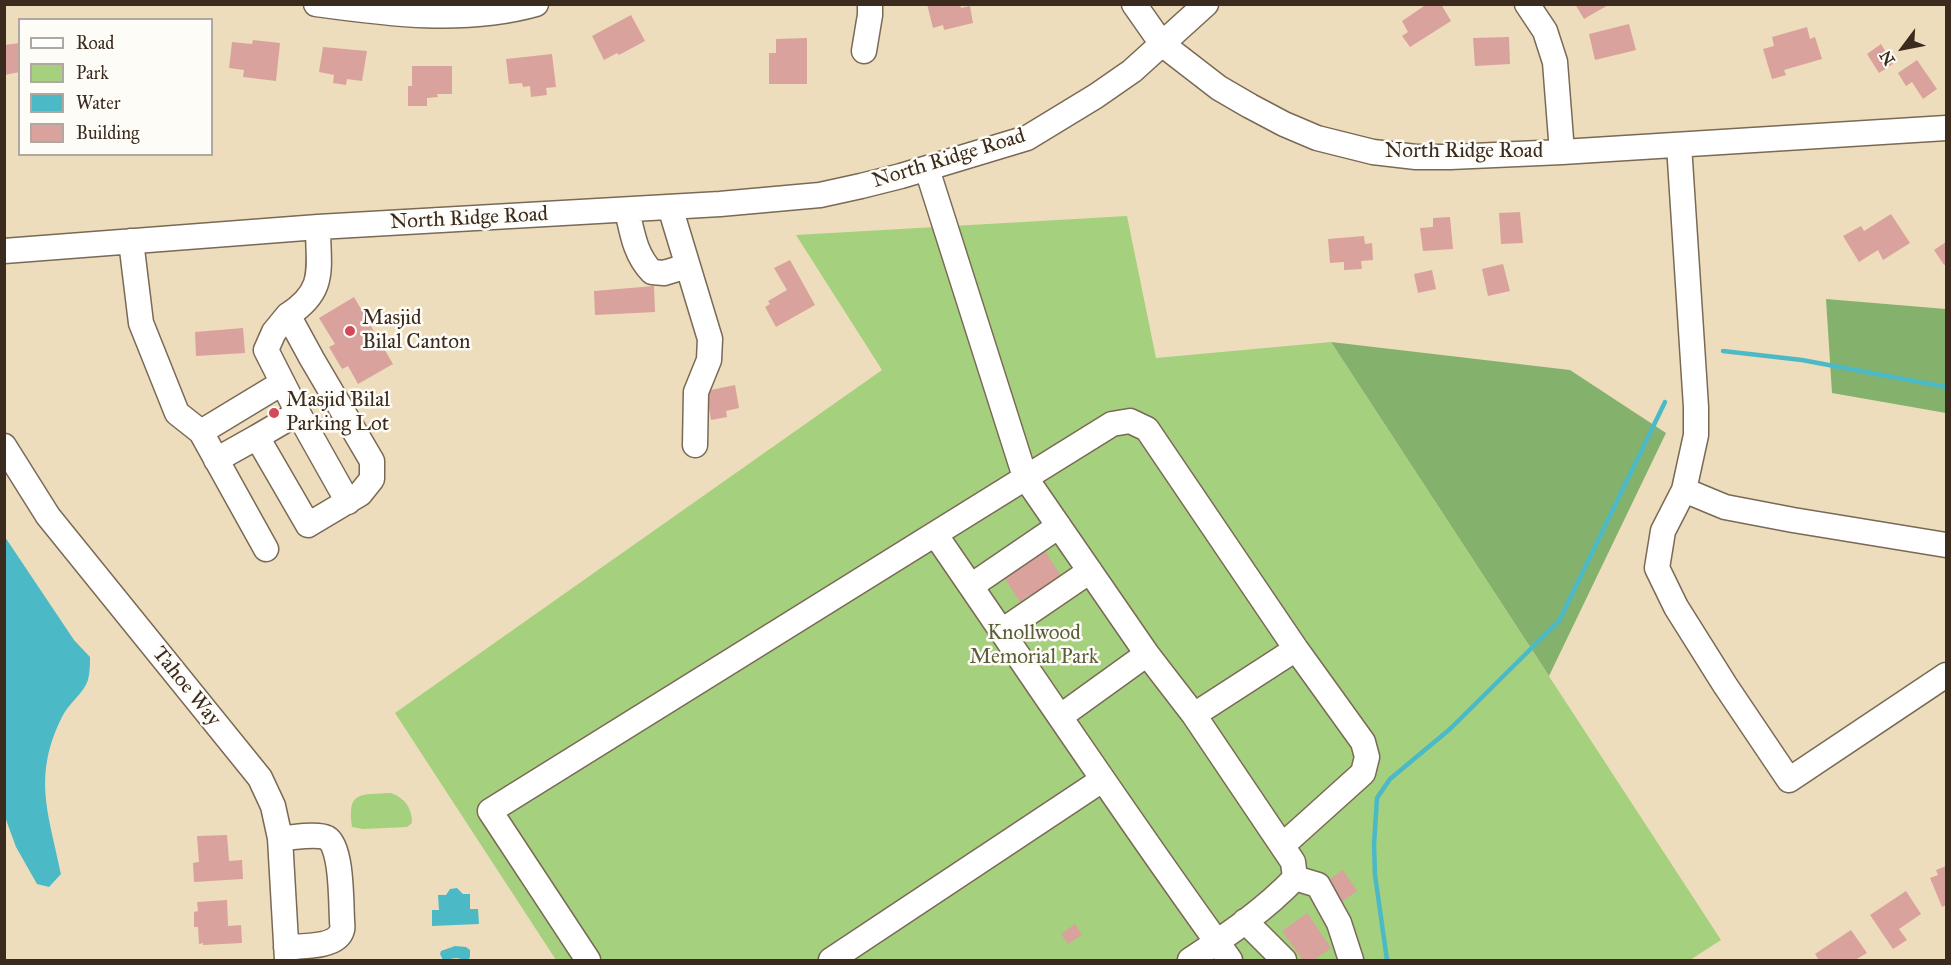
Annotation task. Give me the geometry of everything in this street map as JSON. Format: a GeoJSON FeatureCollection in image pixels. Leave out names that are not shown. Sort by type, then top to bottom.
{"type":"FeatureCollection","features":[{"type":"Feature","properties":{"kind":"street"},"geometry":{"type":"LineString","coordinates":[[316,4],[387,14],[431,16],[489,13],[536,4]]}},
{"type":"Feature","properties":{"kind":"street"},"geometry":{"type":"LineString","coordinates":[[864,51],[870,4]]}},
{"type":"Feature","properties":{"kind":"street"},"geometry":{"type":"LineString","coordinates":[[1134,4],[1162,44],[1206,4]]}},
{"type":"Feature","properties":{"kind":"street"},"geometry":{"type":"LineString","coordinates":[[1527,4],[1545,31],[1556,62],[1562,152]]}},
{"type":"Feature","properties":{"kind":"street","name":"North Ridge Road"},"geometry":{"type":"LineString","coordinates":[[4,251],[318,227],[730,204],[820,195],[927,169],[1027,138],[1132,71],[1162,44],[1219,88],[1284,124],[1317,138],[1374,152],[1416,157],[1562,152],[1947,128]]}},
{"type":"Feature","properties":{"kind":"street"},"geometry":{"type":"LineString","coordinates":[[1679,145],[1696,435],[1684,490],[1663,531],[1657,568],[1676,607],[1789,780],[1947,675]]}},
{"type":"Feature","properties":{"kind":"street"},"geometry":{"type":"LineString","coordinates":[[927,169],[1025,477],[1283,845],[1293,862],[1295,878]]}},
{"type":"Feature","properties":{"kind":"street"},"geometry":{"type":"LineString","coordinates":[[670,207],[710,339],[709,360],[696,392],[695,445]]}},
{"type":"Feature","properties":{"kind":"street"},"geometry":{"type":"LineString","coordinates":[[627,210],[636,249],[647,268],[652,272],[664,273],[687,266]]}},
{"type":"Feature","properties":{"kind":"street"},"geometry":{"type":"LineString","coordinates":[[318,227],[318,276],[315,290],[309,299],[276,325],[266,350],[298,414],[348,502]]}},
{"type":"Feature","properties":{"kind":"street"},"geometry":{"type":"LineString","coordinates":[[131,241],[141,323],[177,413],[201,432],[266,549]]}},
{"type":"Feature","properties":{"kind":"street"},"geometry":{"type":"LineString","coordinates":[[257,436],[308,525],[360,494],[372,479],[372,461],[312,360],[276,325]]}},
{"type":"Feature","properties":{"kind":"street"},"geometry":{"type":"LineString","coordinates":[[201,432],[282,383]]}},
{"type":"Feature","properties":{"kind":"street"},"geometry":{"type":"LineString","coordinates":[[216,460],[298,414]]}},
{"type":"Feature","properties":{"kind":"street"},"geometry":{"type":"LineString","coordinates":[[588,960],[490,811],[1025,477],[1112,424],[1130,421],[1147,429],[1296,649],[1363,742],[1367,757],[1363,773],[1283,845]]}},
{"type":"Feature","properties":{"kind":"street","name":"Tahoe Way"},"geometry":{"type":"LineString","coordinates":[[4,446],[48,516],[260,778],[273,806],[280,838],[287,954]]}},
{"type":"Feature","properties":{"kind":"street"},"geometry":{"type":"LineString","coordinates":[[1684,490],[1725,507],[1947,544]]}},
{"type":"Feature","properties":{"kind":"street"},"geometry":{"type":"LineString","coordinates":[[971,586],[1059,526]]}},
{"type":"Feature","properties":{"kind":"street"},"geometry":{"type":"LineString","coordinates":[[934,534],[1061,716],[1102,780],[1223,951]]}},
{"type":"Feature","properties":{"kind":"street"},"geometry":{"type":"LineString","coordinates":[[1002,632],[1090,571]]}},
{"type":"Feature","properties":{"kind":"street"},"geometry":{"type":"LineString","coordinates":[[1194,715],[1296,649]]}},
{"type":"Feature","properties":{"kind":"street"},"geometry":{"type":"LineString","coordinates":[[1061,716],[1148,654]]}},
{"type":"Feature","properties":{"kind":"street"},"geometry":{"type":"LineString","coordinates":[[831,960],[1102,780]]}},
{"type":"Feature","properties":{"kind":"street"},"geometry":{"type":"LineString","coordinates":[[280,838],[328,838],[335,846],[338,857],[342,920],[342,930],[338,937],[328,944],[287,954]]}},
{"type":"Feature","properties":{"kind":"street"},"geometry":{"type":"LineString","coordinates":[[1190,960],[1223,951],[1245,921],[1295,878]]}},
{"type":"Feature","properties":{"kind":"street"},"geometry":{"type":"LineString","coordinates":[[1295,878],[1318,885],[1339,923],[1351,960]]}},
{"type":"Feature","properties":{"kind":"street"},"geometry":{"type":"LineString","coordinates":[[1245,921],[1284,960]]}},
{"type":"Feature","properties":{"kind":"green space","name":"Knollwood Memorial Park"},"geometry":{"type":"Polygon","coordinates":[[[1127,216],[1156,358],[1331,342],[1721,940],[1690,960],[556,960],[395,713],[882,370],[796,235],[1127,216]]]}},
{"type":"Feature","properties":{"kind":"green space"},"geometry":{"type":"Polygon","coordinates":[[[1826,299],[1946,309],[1946,413],[1832,393],[1826,299]]]}},
{"type":"Feature","properties":{"kind":"green space"},"geometry":{"type":"Polygon","coordinates":[[[1331,342],[1570,370],[1666,433],[1549,676],[1331,342]]]}},
{"type":"Feature","properties":{"kind":"green space"},"geometry":{"type":"Polygon","coordinates":[[[391,793],[407,804],[412,823],[407,827],[363,829],[352,827],[352,806],[358,797],[391,793]]]}},
{"type":"Feature","properties":{"kind":"water"},"geometry":{"type":"Polygon","coordinates":[[[5,537],[74,640],[90,657],[88,680],[62,717],[48,758],[45,777],[48,814],[61,874],[49,887],[37,884],[16,847],[5,817],[5,537]]]}},
{"type":"Feature","properties":{"kind":"water"},"geometry":{"type":"Polygon","coordinates":[[[457,888],[463,894],[470,894],[470,909],[478,909],[479,924],[432,926],[432,910],[439,910],[438,895],[446,895],[450,889],[457,888]]]}},
{"type":"Feature","properties":{"kind":"water"},"geometry":{"type":"Polygon","coordinates":[[[455,946],[466,947],[470,950],[468,960],[456,958],[443,960],[441,951],[455,946]]]}},
{"type":"Feature","properties":{"kind":"building"},"geometry":{"type":"Polygon","coordinates":[[[927,4],[960,4],[961,8],[970,6],[973,23],[944,30],[943,25],[933,28],[927,4]]]}},
{"type":"Feature","properties":{"kind":"building"},"geometry":{"type":"Polygon","coordinates":[[[1427,4],[1441,4],[1451,21],[1410,47],[1402,36],[1408,32],[1402,21],[1427,4]]]}},
{"type":"Feature","properties":{"kind":"building"},"geometry":{"type":"Polygon","coordinates":[[[1575,4],[1610,4],[1584,19],[1575,4]]]}},
{"type":"Feature","properties":{"kind":"building"},"geometry":{"type":"Polygon","coordinates":[[[631,15],[645,41],[604,60],[592,36],[631,15]]]}},
{"type":"Feature","properties":{"kind":"building"},"geometry":{"type":"Polygon","coordinates":[[[1629,24],[1636,50],[1595,60],[1589,34],[1629,24]]]}},
{"type":"Feature","properties":{"kind":"building"},"geometry":{"type":"Polygon","coordinates":[[[1807,27],[1810,39],[1815,37],[1822,59],[1784,70],[1786,75],[1772,79],[1763,49],[1774,46],[1772,37],[1807,27]]]}},
{"type":"Feature","properties":{"kind":"building"},"geometry":{"type":"Polygon","coordinates":[[[1509,37],[1510,64],[1475,66],[1473,38],[1509,37]]]}},
{"type":"Feature","properties":{"kind":"building"},"geometry":{"type":"Polygon","coordinates":[[[807,38],[807,84],[769,84],[769,53],[776,53],[776,39],[807,38]]]}},
{"type":"Feature","properties":{"kind":"building"},"geometry":{"type":"Polygon","coordinates":[[[253,40],[280,43],[276,81],[243,77],[244,70],[229,68],[232,42],[252,44],[253,40]]]}},
{"type":"Feature","properties":{"kind":"building"},"geometry":{"type":"Polygon","coordinates":[[[18,43],[18,72],[4,75],[4,45],[18,43]]]}},
{"type":"Feature","properties":{"kind":"building"},"geometry":{"type":"Polygon","coordinates":[[[1881,44],[1893,64],[1879,73],[1867,54],[1881,44]]]}},
{"type":"Feature","properties":{"kind":"building"},"geometry":{"type":"Polygon","coordinates":[[[323,47],[367,51],[362,81],[347,79],[346,85],[333,83],[334,75],[319,72],[323,47]]]}},
{"type":"Feature","properties":{"kind":"building"},"geometry":{"type":"Polygon","coordinates":[[[552,54],[556,87],[546,88],[547,95],[531,97],[530,86],[523,87],[522,83],[509,84],[506,59],[552,54]]]}},
{"type":"Feature","properties":{"kind":"building"},"geometry":{"type":"Polygon","coordinates":[[[1917,60],[1937,89],[1923,99],[1912,82],[1906,86],[1898,73],[1917,60]]]}},
{"type":"Feature","properties":{"kind":"building"},"geometry":{"type":"Polygon","coordinates":[[[412,66],[452,66],[452,94],[437,94],[438,97],[427,98],[427,106],[408,106],[408,86],[412,86],[412,66]]]}},
{"type":"Feature","properties":{"kind":"building"},"geometry":{"type":"Polygon","coordinates":[[[1520,212],[1523,243],[1501,244],[1499,213],[1520,212]]]}},
{"type":"Feature","properties":{"kind":"building"},"geometry":{"type":"Polygon","coordinates":[[[1891,214],[1910,243],[1883,260],[1878,250],[1859,262],[1843,236],[1861,226],[1864,231],[1891,214]]]}},
{"type":"Feature","properties":{"kind":"building"},"geometry":{"type":"Polygon","coordinates":[[[1450,217],[1453,249],[1423,251],[1420,228],[1433,227],[1433,218],[1450,217]]]}},
{"type":"Feature","properties":{"kind":"building"},"geometry":{"type":"Polygon","coordinates":[[[1364,236],[1365,244],[1372,243],[1373,260],[1361,261],[1362,269],[1344,270],[1344,262],[1330,263],[1328,239],[1364,236]]]}},
{"type":"Feature","properties":{"kind":"building"},"geometry":{"type":"Polygon","coordinates":[[[1946,242],[1946,264],[1944,265],[1934,250],[1946,242]]]}},
{"type":"Feature","properties":{"kind":"building"},"geometry":{"type":"Polygon","coordinates":[[[790,260],[815,305],[776,327],[765,307],[770,304],[768,301],[787,290],[774,268],[790,260]]]}},
{"type":"Feature","properties":{"kind":"building"},"geometry":{"type":"Polygon","coordinates":[[[1503,264],[1510,291],[1488,296],[1482,269],[1503,264]]]}},
{"type":"Feature","properties":{"kind":"building"},"geometry":{"type":"Polygon","coordinates":[[[1432,270],[1436,289],[1418,293],[1414,274],[1432,270]]]}},
{"type":"Feature","properties":{"kind":"building"},"geometry":{"type":"Polygon","coordinates":[[[654,286],[655,312],[595,315],[594,291],[654,286]]]}},
{"type":"Feature","properties":{"kind":"building","name":"Masjid Bilal Canton"},"geometry":{"type":"Polygon","coordinates":[[[354,297],[393,364],[358,384],[348,366],[342,369],[329,347],[335,344],[319,318],[354,297]]]}},
{"type":"Feature","properties":{"kind":"building"},"geometry":{"type":"Polygon","coordinates":[[[243,328],[245,353],[196,356],[195,332],[243,328]]]}},
{"type":"Feature","properties":{"kind":"building"},"geometry":{"type":"Polygon","coordinates":[[[735,385],[739,408],[726,411],[727,417],[711,420],[706,391],[735,385]]]}},
{"type":"Feature","properties":{"kind":"building"},"geometry":{"type":"Polygon","coordinates":[[[1045,551],[1064,581],[1031,597],[1029,595],[1020,602],[1005,579],[1014,573],[1012,571],[1045,551]]]}},
{"type":"Feature","properties":{"kind":"building"},"geometry":{"type":"Polygon","coordinates":[[[227,835],[229,861],[242,860],[243,879],[194,882],[193,863],[199,862],[197,836],[227,835]]]}},
{"type":"Feature","properties":{"kind":"building"},"geometry":{"type":"Polygon","coordinates":[[[1946,866],[1946,905],[1942,907],[1930,878],[1938,875],[1936,870],[1946,866]]]}},
{"type":"Feature","properties":{"kind":"building"},"geometry":{"type":"Polygon","coordinates":[[[1343,870],[1357,891],[1341,902],[1327,881],[1343,870]]]}},
{"type":"Feature","properties":{"kind":"building"},"geometry":{"type":"Polygon","coordinates":[[[1906,891],[1921,914],[1899,929],[1907,940],[1893,949],[1870,915],[1906,891]]]}},
{"type":"Feature","properties":{"kind":"building"},"geometry":{"type":"Polygon","coordinates":[[[227,900],[228,926],[241,925],[242,943],[199,944],[198,927],[194,927],[194,912],[198,911],[197,902],[227,900]]]}},
{"type":"Feature","properties":{"kind":"building"},"geometry":{"type":"Polygon","coordinates":[[[1307,913],[1331,948],[1314,960],[1303,960],[1282,931],[1307,913]]]}},
{"type":"Feature","properties":{"kind":"building"},"geometry":{"type":"Polygon","coordinates":[[[1075,924],[1082,935],[1068,944],[1061,934],[1075,924]]]}},
{"type":"Feature","properties":{"kind":"building"},"geometry":{"type":"Polygon","coordinates":[[[1851,930],[1867,953],[1855,960],[1819,960],[1815,954],[1851,930]]]}},
{"type":"Feature","properties":{"kind":"waterway"},"geometry":{"type":"LineString","coordinates":[[1723,351],[1802,360],[1946,387]]}},
{"type":"Feature","properties":{"kind":"waterway"},"geometry":{"type":"LineString","coordinates":[[1387,960],[1375,875],[1377,798],[1390,779],[1450,729],[1559,621],[1665,402]]}},
{"type":"Feature","properties":{"kind":"place","name":"Masjid Bilal Canton"},"geometry":{"type":"Point","coordinates":[350,331]}},
{"type":"Feature","properties":{"kind":"place","name":"Masjid Bilal Parking Lot"},"geometry":{"type":"Point","coordinates":[274,413]}}]}
